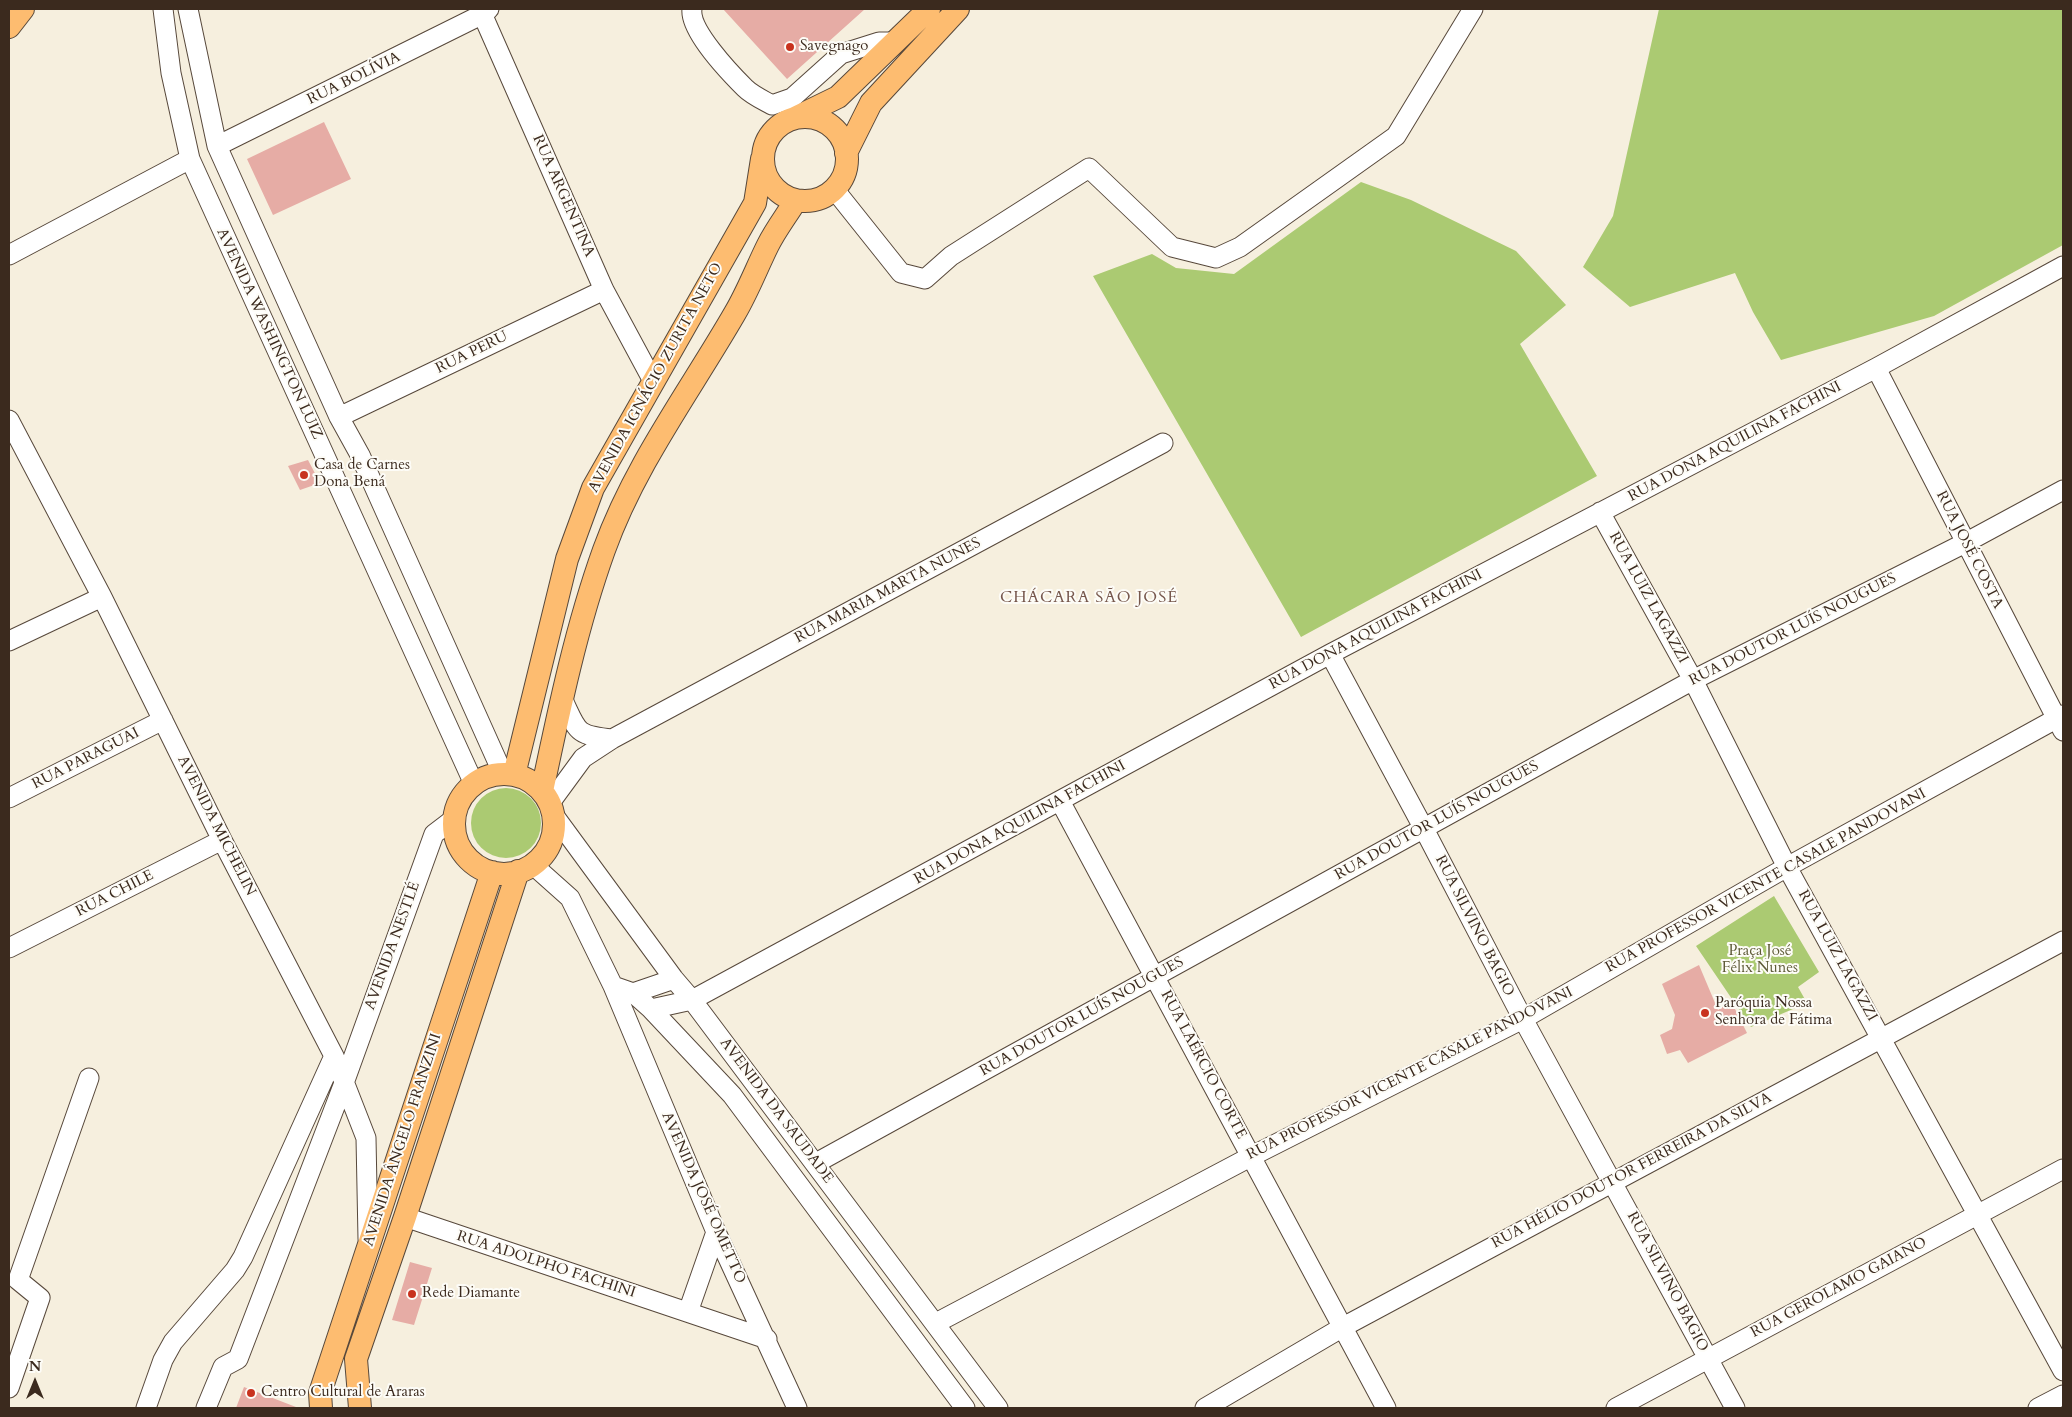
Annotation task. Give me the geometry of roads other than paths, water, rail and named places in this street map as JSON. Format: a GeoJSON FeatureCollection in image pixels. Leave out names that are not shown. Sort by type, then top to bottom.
{"type":"FeatureCollection","features":[{"type":"Feature","properties":{"kind":"main road"},"geometry":{"type":"LineString","coordinates":[[9,27],[23,9]]}},
{"type":"Feature","properties":{"kind":"main road"},"geometry":{"type":"LineString","coordinates":[[794,118],[808,117],[822,120],[838,134],[846,153],[846,164],[842,178],[834,189],[823,197],[810,201],[796,200],[783,195],[772,185],[765,173],[762,159],[765,145],[771,133],[781,124],[838,97],[929,9]]}},
{"type":"Feature","properties":{"kind":"main road"},"geometry":{"type":"LineString","coordinates":[[846,153],[871,103],[958,9]]}},
{"type":"Feature","properties":{"kind":"main road","name":"AVENIDA IGNÁCIO ZURITA NETO"},"geometry":{"type":"LineString","coordinates":[[508,775],[567,559],[593,488],[755,203],[762,159]]}},
{"type":"Feature","properties":{"kind":"main road","name":"AVENIDA IGNÁCIO ZURITA NETO"},"geometry":{"type":"LineString","coordinates":[[548,803],[562,698],[587,602],[604,549],[634,481],[681,398],[736,312],[769,243],[796,200]]}},
{"type":"Feature","properties":{"kind":"main road"},"geometry":{"type":"LineString","coordinates":[[492,775],[508,775],[530,781],[548,803],[554,828],[551,842],[543,855],[525,868],[492,872],[468,858],[460,846],[455,832],[455,818],[458,805],[474,784],[492,775]]}},
{"type":"Feature","properties":{"kind":"main road","name":"AVENIDA ÂNGELO FRANZINI"},"geometry":{"type":"LineString","coordinates":[[360,1408],[356,1359],[525,868]]}},
{"type":"Feature","properties":{"kind":"main road","name":"AVENIDA ÂNGELO FRANZINI"},"geometry":{"type":"LineString","coordinates":[[321,1408],[320,1393],[492,872]]}},
{"type":"Feature","properties":{"kind":"street","name":"AVENIDA WASHINGTON LUIZ"},"geometry":{"type":"LineString","coordinates":[[163,9],[171,73],[190,159],[474,784]]}},
{"type":"Feature","properties":{"kind":"street","name":"AVENIDA WASHINGTON LUIZ"},"geometry":{"type":"LineString","coordinates":[[188,9],[217,146],[339,417],[364,464],[508,775]]}},
{"type":"Feature","properties":{"kind":"street"},"geometry":{"type":"LineString","coordinates":[[692,9],[691,16],[700,34],[746,89],[772,105],[792,98],[841,54],[880,42],[896,42]]}},
{"type":"Feature","properties":{"kind":"street"},"geometry":{"type":"LineString","coordinates":[[834,189],[901,273],[925,279],[951,256],[1089,168],[1172,246],[1216,258],[1240,247],[1396,136],[1474,9]]}},
{"type":"Feature","properties":{"kind":"street","name":"RUA BOLÍVIA"},"geometry":{"type":"LineString","coordinates":[[217,146],[484,11]]}},
{"type":"Feature","properties":{"kind":"street","name":"RUA ARGENTINA"},"geometry":{"type":"LineString","coordinates":[[484,11],[604,290],[653,381]]}},
{"type":"Feature","properties":{"kind":"street"},"geometry":{"type":"LineString","coordinates":[[9,255],[190,159]]}},
{"type":"Feature","properties":{"kind":"street","name":"RUA DONA AQUILINA FACHINI"},"geometry":{"type":"LineString","coordinates":[[651,1010],[692,1000],[1330,654],[1876,368],[2063,266]]}},
{"type":"Feature","properties":{"kind":"street","name":"RUA PERU"},"geometry":{"type":"LineString","coordinates":[[339,417],[604,290]]}},
{"type":"Feature","properties":{"kind":"street","name":"RUA JOSÉ COSTA"},"geometry":{"type":"LineString","coordinates":[[1876,368],[1965,543],[2061,722]]}},
{"type":"Feature","properties":{"kind":"street","name":"AVENIDA MICHELIN"},"geometry":{"type":"LineString","coordinates":[[9,420],[102,597],[222,840],[334,1056],[366,1138],[368,1247]]}},
{"type":"Feature","properties":{"kind":"street","name":"RUA MARIA MARTA NUNES"},"geometry":{"type":"LineString","coordinates":[[548,803],[583,758],[612,739],[1163,443]]}},
{"type":"Feature","properties":{"kind":"street","name":"RUA DOUTOR LUÍS NOUGUES"},"geometry":{"type":"LineString","coordinates":[[816,1164],[1693,680],[1965,543],[2063,490]]}},
{"type":"Feature","properties":{"kind":"street","name":"RUA LUIZ LAGAZZI"},"geometry":{"type":"LineString","coordinates":[[1600,512],[1693,680],[1787,866],[1979,1214],[2063,1371]]}},
{"type":"Feature","properties":{"kind":"street"},"geometry":{"type":"LineString","coordinates":[[9,641],[102,597]]}},
{"type":"Feature","properties":{"kind":"street","name":"RUA SILVINO BAGIO"},"geometry":{"type":"LineString","coordinates":[[1330,654],[1523,1019],[1614,1182],[1735,1408]]}},
{"type":"Feature","properties":{"kind":"street"},"geometry":{"type":"LineString","coordinates":[[562,698],[578,730],[588,736],[612,739]]}},
{"type":"Feature","properties":{"kind":"street","name":"RUA PARAGUAI"},"geometry":{"type":"LineString","coordinates":[[9,798],[163,720]]}},
{"type":"Feature","properties":{"kind":"street","name":"RUA PROFESSOR VICENTE CASALE PANDOVANI"},"geometry":{"type":"LineString","coordinates":[[936,1323],[1252,1156],[1523,1019],[1787,866],[2061,722]]}},
{"type":"Feature","properties":{"kind":"street","name":"RUA LAÉRCIO CORTE"},"geometry":{"type":"LineString","coordinates":[[1060,801],[1386,1408]]}},
{"type":"Feature","properties":{"kind":"street","name":"AVENIDA DA SAUDADE"},"geometry":{"type":"LineString","coordinates":[[548,803],[674,979],[816,1164],[998,1408]]}},
{"type":"Feature","properties":{"kind":"street","name":"AVENIDA NESTLÉ"},"geometry":{"type":"LineString","coordinates":[[206,1408],[223,1367],[238,1359],[344,1083],[434,834],[455,818]]}},
{"type":"Feature","properties":{"kind":"street","name":"RUA CHILE"},"geometry":{"type":"LineString","coordinates":[[9,948],[222,840]]}},
{"type":"Feature","properties":{"kind":"street"},"geometry":{"type":"LineString","coordinates":[[525,868],[570,898],[613,986]]}},
{"type":"Feature","properties":{"kind":"street","name":"RUA HÉLIO DOUTOR FERREIRA DA SILVA"},"geometry":{"type":"LineString","coordinates":[[1205,1408],[1343,1327],[2063,941]]}},
{"type":"Feature","properties":{"kind":"street"},"geometry":{"type":"LineString","coordinates":[[633,993],[674,979]]}},
{"type":"Feature","properties":{"kind":"street","name":"AVENIDA DA SAUDADE"},"geometry":{"type":"LineString","coordinates":[[613,986],[633,993],[732,1095],[965,1408]]}},
{"type":"Feature","properties":{"kind":"street","name":"AVENIDA JOSÉ OMETTO"},"geometry":{"type":"LineString","coordinates":[[613,986],[716,1232],[797,1408]]}},
{"type":"Feature","properties":{"kind":"street"},"geometry":{"type":"LineString","coordinates":[[146,1408],[163,1360],[173,1342],[235,1270],[243,1257],[334,1056]]}},
{"type":"Feature","properties":{"kind":"street"},"geometry":{"type":"LineString","coordinates":[[9,1388],[40,1298],[18,1280],[89,1078]]}},
{"type":"Feature","properties":{"kind":"street","name":"RUA GEROLAMO GAIANO"},"geometry":{"type":"LineString","coordinates":[[1616,1408],[2063,1169]]}},
{"type":"Feature","properties":{"kind":"street","name":"RUA ADOLPHO FACHINI"},"geometry":{"type":"LineString","coordinates":[[405,1218],[766,1339]]}},
{"type":"Feature","properties":{"kind":"street"},"geometry":{"type":"LineString","coordinates":[[688,1312],[716,1232]]}},
{"type":"Feature","properties":{"kind":"street"},"geometry":{"type":"LineString","coordinates":[[2038,1408],[2063,1395]]}},
{"type":"Feature","properties":{"kind":"place","name":"Savegnago"},"geometry":{"type":"Point","coordinates":[790,47]}},
{"type":"Feature","properties":{"kind":"place","name":"Casa de Carnes Dona Bená"},"geometry":{"type":"Point","coordinates":[304,475]}},
{"type":"Feature","properties":{"kind":"place","name":"Paróquia Nossa Senhora de Fátima"},"geometry":{"type":"Point","coordinates":[1705,1013]}},
{"type":"Feature","properties":{"kind":"place","name":"Rede Diamante"},"geometry":{"type":"Point","coordinates":[412,1294]}},
{"type":"Feature","properties":{"kind":"place","name":"Centro Cultural de Araras"},"geometry":{"type":"Point","coordinates":[251,1393]}},
{"type":"Feature","properties":{"kind":"district","name":"CHÁCARA SÃO JOSÉ"},"geometry":{"type":"Point","coordinates":[1089,598]}},
{"type":"Feature","properties":{"kind":"park label","name":"Praça José Félix Nunes"},"geometry":{"type":"Point","coordinates":[1760,960]}}]}
